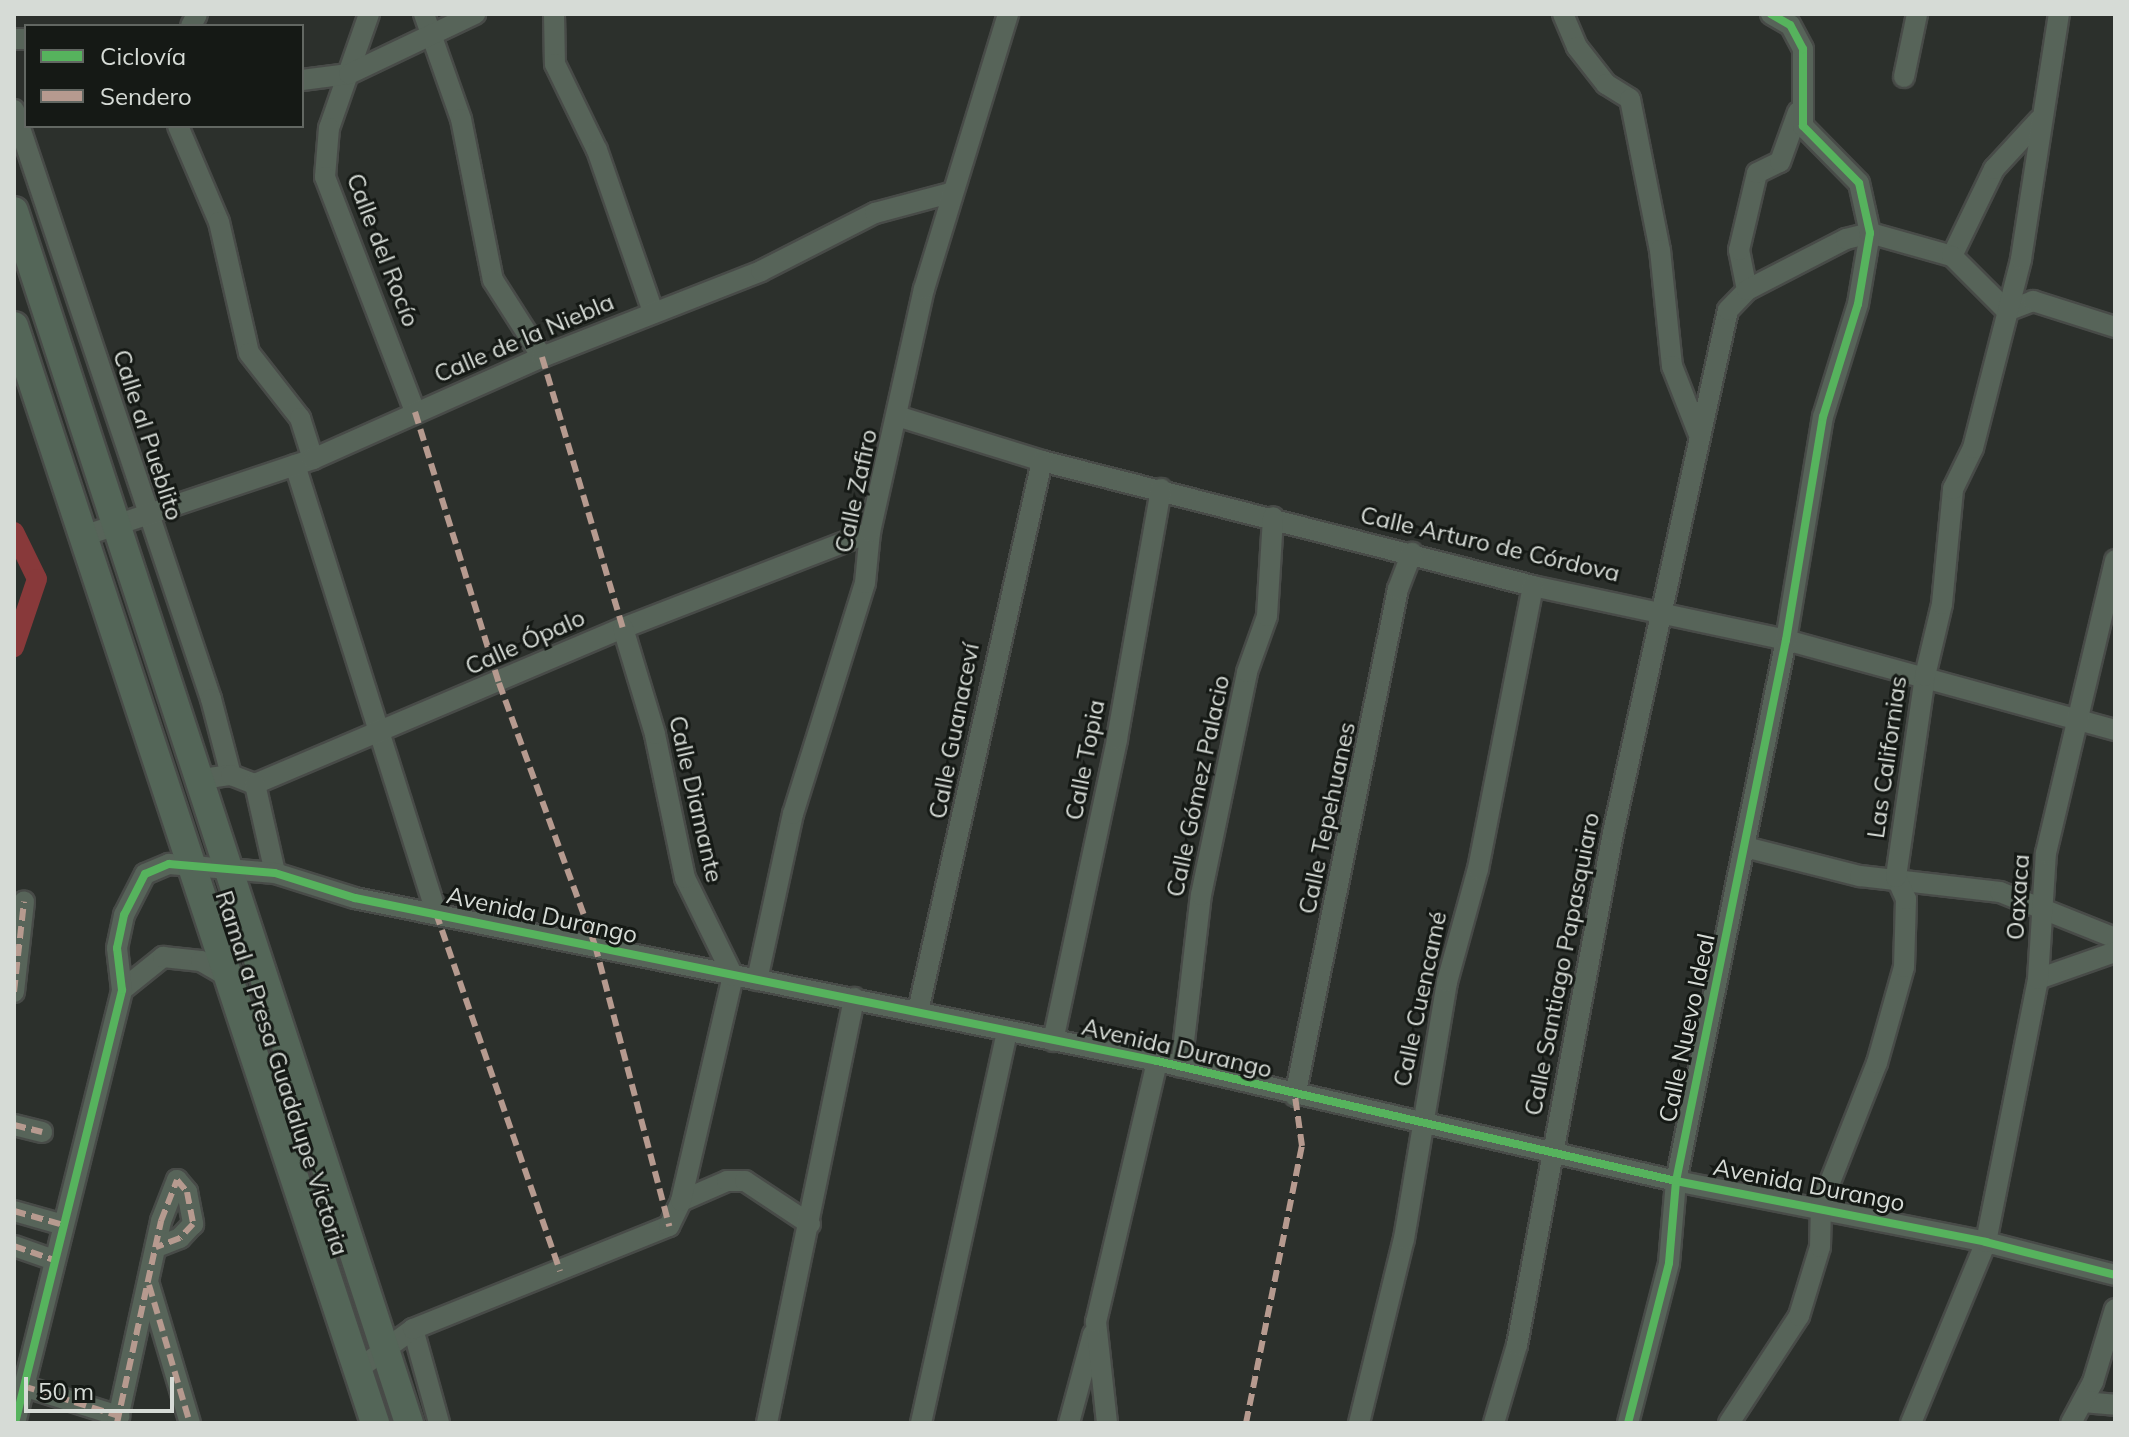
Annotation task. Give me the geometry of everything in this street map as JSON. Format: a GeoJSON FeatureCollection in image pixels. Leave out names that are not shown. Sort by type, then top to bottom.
{"type":"FeatureCollection","features":[{"type":"Feature","properties":{"kind":"main road","name":"Ramal a Presa Guadalupe Victoria"},"geometry":{"type":"LineString","coordinates":[[14,211],[116,528],[202,779],[409,1423]]}},
{"type":"Feature","properties":{"kind":"main road","name":"Ramal a Presa Guadalupe Victoria"},"geometry":{"type":"LineString","coordinates":[[14,326],[232,979],[375,1423]]}},
{"type":"Feature","properties":{"kind":"street","name":"Calle del Rocío"},"geometry":{"type":"LineString","coordinates":[[369,14],[329,128],[325,177],[415,412]]}},
{"type":"Feature","properties":{"kind":"street"},"geometry":{"type":"LineString","coordinates":[[424,14],[464,129],[493,280],[542,357]]}},
{"type":"Feature","properties":{"kind":"street"},"geometry":{"type":"LineString","coordinates":[[304,80],[349,74],[475,14]]}},
{"type":"Feature","properties":{"kind":"street"},"geometry":{"type":"LineString","coordinates":[[554,14],[555,64],[597,150],[653,312]]}},
{"type":"Feature","properties":{"kind":"street","name":"Calle Zafiro"},"geometry":{"type":"LineString","coordinates":[[757,980],[793,814],[865,583],[870,532],[900,417],[950,193],[1008,14]]}},
{"type":"Feature","properties":{"kind":"street"},"geometry":{"type":"LineString","coordinates":[[1563,14],[1577,47],[1606,84],[1630,99],[1660,250],[1672,366],[1700,437]]}},
{"type":"Feature","properties":{"kind":"street"},"geometry":{"type":"LineString","coordinates":[[1771,14],[1790,25],[1807,64],[1798,112],[1780,162],[1757,173],[1739,250],[1747,290],[1846,239],[1870,233],[1952,256],[2007,311],[2033,301],[2115,327]]}},
{"type":"Feature","properties":{"kind":"street"},"geometry":{"type":"LineString","coordinates":[[1904,77],[1917,14]]}},
{"type":"Feature","properties":{"kind":"street","name":"Las Californias"},"geometry":{"type":"LineString","coordinates":[[1821,1205],[1877,1063],[1904,967],[1906,899],[1896,877],[1925,676],[1942,604],[1953,489],[1973,448],[2021,259],[2039,120],[2059,14]]}},
{"type":"Feature","properties":{"kind":"street","name":"Calle al Pueblito"},"geometry":{"type":"LineString","coordinates":[[14,110],[147,517],[211,699],[231,775]]}},
{"type":"Feature","properties":{"kind":"street"},"geometry":{"type":"LineString","coordinates":[[1798,112],[1810,135],[1859,183],[1870,233]]}},
{"type":"Feature","properties":{"kind":"street"},"geometry":{"type":"LineString","coordinates":[[1952,256],[1994,169],[2039,120]]}},
{"type":"Feature","properties":{"kind":"street"},"geometry":{"type":"LineString","coordinates":[[179,128],[219,222],[249,353],[300,418],[304,462],[379,732],[436,913]]}},
{"type":"Feature","properties":{"kind":"street","name":"Calle de la Niebla"},"geometry":{"type":"LineString","coordinates":[[83,536],[116,528],[304,462],[542,357],[761,271],[875,213],[950,193]]}},
{"type":"Feature","properties":{"kind":"street","name":"Calle Nuevo Ideal"},"geometry":{"type":"LineString","coordinates":[[1628,1423],[1669,1263],[1676,1181],[1786,640],[1823,417],[1858,304],[1870,233]]}},
{"type":"Feature","properties":{"kind":"street"},"geometry":{"type":"LineString","coordinates":[[27,252],[58,242]]}},
{"type":"Feature","properties":{"kind":"street","name":"Calle Santiago Papasquiaro"},"geometry":{"type":"LineString","coordinates":[[1494,1423],[1517,1345],[1613,833],[1728,310],[1747,290]]}},
{"type":"Feature","properties":{"kind":"street","name":"Calle Arturo de Córdova"},"geometry":{"type":"LineString","coordinates":[[900,417],[1042,461],[1273,517],[1533,586],[1664,610],[1786,640],[2115,730]]}},
{"type":"Feature","properties":{"kind":"street","name":"Calle Guanaceví"},"geometry":{"type":"LineString","coordinates":[[918,1011],[1042,461]]}},
{"type":"Feature","properties":{"kind":"street","name":"Calle Topia"},"geometry":{"type":"LineString","coordinates":[[1053,1041],[1117,739],[1161,489]]}},
{"type":"Feature","properties":{"kind":"street","name":"Calle Gómez Palacio"},"geometry":{"type":"LineString","coordinates":[[1181,1067],[1201,895],[1247,672],[1267,616],[1273,517]]}},
{"type":"Feature","properties":{"kind":"street","name":"Calle Ópalo"},"geometry":{"type":"LineString","coordinates":[[255,784],[623,628],[870,532]]}},
{"type":"Feature","properties":{"kind":"street","name":"Calle Tepehuanes"},"geometry":{"type":"LineString","coordinates":[[1295,1096],[1398,589],[1412,553]]}},
{"type":"Feature","properties":{"kind":"street","name":"Oaxaca"},"geometry":{"type":"LineString","coordinates":[[1911,1423],[1986,1242],[2038,979],[2046,853],[2115,560]]}},
{"type":"Feature","properties":{"kind":"street","name":"Calle Cuencamé"},"geometry":{"type":"LineString","coordinates":[[1359,1423],[1404,1239],[1420,1121],[1452,958],[1478,869],[1533,586]]}},
{"type":"Feature","properties":{"kind":"street","name":"Calle Diamante"},"geometry":{"type":"LineString","coordinates":[[623,628],[655,734],[685,878],[733,976]]}},
{"type":"Feature","properties":{"kind":"street"},"geometry":{"type":"LineString","coordinates":[[202,779],[231,775],[255,784],[275,873]]}},
{"type":"Feature","properties":{"kind":"street"},"geometry":{"type":"LineString","coordinates":[[1745,847],[1860,876],[1896,877],[2045,905],[2115,938]]}},
{"type":"Feature","properties":{"kind":"street","name":"Avenida Durango"},"geometry":{"type":"LineString","coordinates":[[122,990],[117,948],[133,888],[156,867],[229,865],[275,873],[355,898],[1157,1061],[1295,1096],[1420,1121],[1676,1181],[1821,1205],[2115,1275]]}},
{"type":"Feature","properties":{"kind":"street"},"geometry":{"type":"LineString","coordinates":[[15,983],[24,902]]}},
{"type":"Feature","properties":{"kind":"street"},"geometry":{"type":"LineString","coordinates":[[2038,979],[2115,952]]}},
{"type":"Feature","properties":{"kind":"street"},"geometry":{"type":"LineString","coordinates":[[15,1423],[122,990],[163,957],[201,961],[232,979]]}},
{"type":"Feature","properties":{"kind":"street"},"geometry":{"type":"LineString","coordinates":[[357,1370],[386,1354],[413,1329],[669,1226],[681,1201],[733,976]]}},
{"type":"Feature","properties":{"kind":"street"},"geometry":{"type":"LineString","coordinates":[[767,1423],[854,998]]}},
{"type":"Feature","properties":{"kind":"street"},"geometry":{"type":"LineString","coordinates":[[921,1423],[1007,1032]]}},
{"type":"Feature","properties":{"kind":"street"},"geometry":{"type":"LineString","coordinates":[[1069,1423],[1157,1061]]}},
{"type":"Feature","properties":{"kind":"street"},"geometry":{"type":"LineString","coordinates":[[14,1125],[42,1132]]}},
{"type":"Feature","properties":{"kind":"street"},"geometry":{"type":"LineString","coordinates":[[681,1201],[727,1181],[745,1181],[810,1224]]}},
{"type":"Feature","properties":{"kind":"street"},"geometry":{"type":"LineString","coordinates":[[1729,1423],[1799,1316],[1820,1247],[1821,1205]]}},
{"type":"Feature","properties":{"kind":"street"},"geometry":{"type":"LineString","coordinates":[[14,1211],[63,1225]]}},
{"type":"Feature","properties":{"kind":"street"},"geometry":{"type":"LineString","coordinates":[[14,1246],[54,1260]]}},
{"type":"Feature","properties":{"kind":"street"},"geometry":{"type":"LineString","coordinates":[[23,1386],[118,1420],[156,1247]]}},
{"type":"Feature","properties":{"kind":"street"},"geometry":{"type":"LineString","coordinates":[[148,1284],[190,1423]]}},
{"type":"Feature","properties":{"kind":"street"},"geometry":{"type":"LineString","coordinates":[[2071,1423],[2083,1402],[2115,1309]]}},
{"type":"Feature","properties":{"kind":"street"},"geometry":{"type":"LineString","coordinates":[[1096,1322],[1107,1423]]}},
{"type":"Feature","properties":{"kind":"street"},"geometry":{"type":"LineString","coordinates":[[413,1329],[439,1423]]}},
{"type":"Feature","properties":{"kind":"street"},"geometry":{"type":"LineString","coordinates":[[2083,1402],[2115,1405]]}},
{"type":"Feature","properties":{"kind":"waterway"},"geometry":{"type":"LineString","coordinates":[[14,532],[37,579],[14,647]]}},
{"type":"Feature","properties":{"kind":"marked path"},"geometry":{"type":"LineString","coordinates":[[542,357],[623,628]]}},
{"type":"Feature","properties":{"kind":"marked path"},"geometry":{"type":"LineString","coordinates":[[415,412],[499,683],[595,945],[669,1226]]}},
{"type":"Feature","properties":{"kind":"marked path"},"geometry":{"type":"LineString","coordinates":[[14,992],[24,902]]}},
{"type":"Feature","properties":{"kind":"marked path"},"geometry":{"type":"LineString","coordinates":[[436,913],[560,1271]]}},
{"type":"Feature","properties":{"kind":"marked path"},"geometry":{"type":"LineString","coordinates":[[1246,1423],[1302,1146],[1295,1096]]}},
{"type":"Feature","properties":{"kind":"marked path"},"geometry":{"type":"LineString","coordinates":[[14,1125],[42,1132]]}},
{"type":"Feature","properties":{"kind":"marked path"},"geometry":{"type":"LineString","coordinates":[[117,1423],[161,1221],[177,1180],[187,1192],[193,1224],[180,1238],[156,1247]]}},
{"type":"Feature","properties":{"kind":"marked path"},"geometry":{"type":"LineString","coordinates":[[14,1211],[63,1225]]}},
{"type":"Feature","properties":{"kind":"marked path"},"geometry":{"type":"LineString","coordinates":[[14,1246],[54,1260]]}},
{"type":"Feature","properties":{"kind":"marked path"},"geometry":{"type":"LineString","coordinates":[[149,1285],[190,1423]]}},
{"type":"Feature","properties":{"kind":"marked path"},"geometry":{"type":"LineString","coordinates":[[23,1386],[119,1416]]}},
{"type":"Feature","properties":{"kind":"cycle path"},"geometry":{"type":"LineString","coordinates":[[1628,1423],[1669,1263],[1676,1181],[1786,640],[1823,417],[1858,304],[1870,233],[1859,183],[1803,126],[1803,49],[1790,25],[1771,14]]}},
{"type":"Feature","properties":{"kind":"cycle path"},"geometry":{"type":"LineString","coordinates":[[15,1423],[122,990],[117,948],[124,915],[145,874],[169,864],[275,873],[355,898],[1157,1061],[1676,1181],[1986,1242],[2115,1275]]}}]}
